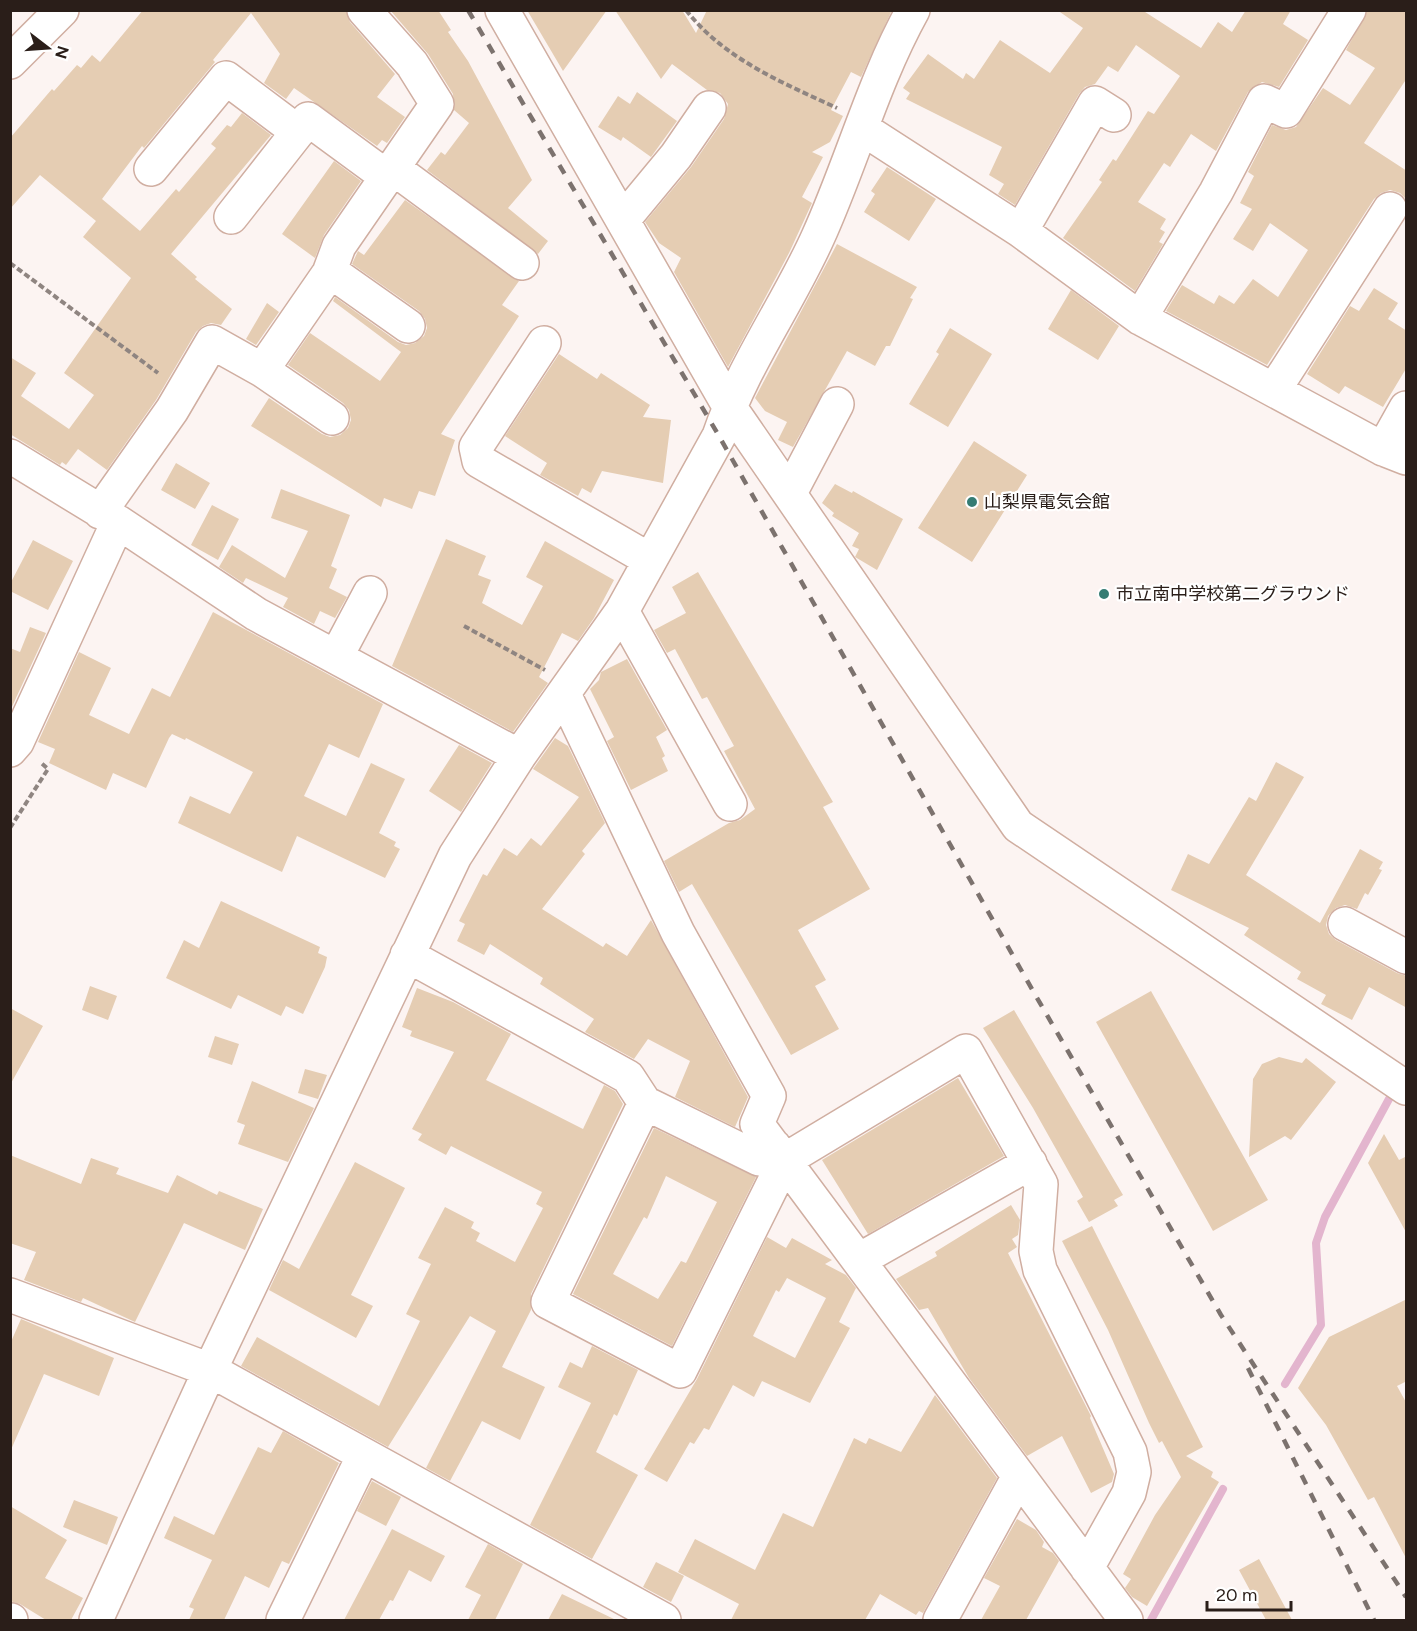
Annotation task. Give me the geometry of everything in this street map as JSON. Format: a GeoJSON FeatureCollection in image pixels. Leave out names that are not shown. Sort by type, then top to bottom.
{"type":"FeatureCollection","features":[{"type":"Feature","properties":{"kind":"street"},"geometry":{"type":"LineString","coordinates":[[10,62],[62,10]]}},
{"type":"Feature","properties":{"kind":"street"},"geometry":{"type":"LineString","coordinates":[[262,370],[330,271],[339,246],[437,104],[412,64],[364,10]]}},
{"type":"Feature","properties":{"kind":"street"},"geometry":{"type":"LineString","coordinates":[[502,10],[729,406],[1018,826],[1407,1088]]}},
{"type":"Feature","properties":{"kind":"street"},"geometry":{"type":"LineString","coordinates":[[96,1620],[210,1370],[455,856],[519,756],[622,611],[719,436],[729,406],[818,238],[864,125],[890,51],[913,10]]}},
{"type":"Feature","properties":{"kind":"street"},"geometry":{"type":"LineString","coordinates":[[1140,318],[1216,192],[1264,101],[1286,111],[1349,10]]}},
{"type":"Feature","properties":{"kind":"street"},"geometry":{"type":"LineString","coordinates":[[151,170],[226,78],[298,132]]}},
{"type":"Feature","properties":{"kind":"street"},"geometry":{"type":"LineString","coordinates":[[1021,231],[1095,103],[1114,115]]}},
{"type":"Feature","properties":{"kind":"street"},"geometry":{"type":"LineString","coordinates":[[623,220],[676,156],[709,108]]}},
{"type":"Feature","properties":{"kind":"street"},"geometry":{"type":"LineString","coordinates":[[231,218],[308,119],[522,262]]}},
{"type":"Feature","properties":{"kind":"street"},"geometry":{"type":"LineString","coordinates":[[864,125],[1021,231],[1140,318],[1395,454],[1407,408]]}},
{"type":"Feature","properties":{"kind":"street"},"geometry":{"type":"LineString","coordinates":[[1274,390],[1390,209]]}},
{"type":"Feature","properties":{"kind":"street"},"geometry":{"type":"LineString","coordinates":[[330,271],[408,326]]}},
{"type":"Feature","properties":{"kind":"street"},"geometry":{"type":"LineString","coordinates":[[14,746],[109,517],[212,342],[262,370],[332,418]]}},
{"type":"Feature","properties":{"kind":"street"},"geometry":{"type":"LineString","coordinates":[[544,343],[476,447],[479,461],[650,560]]}},
{"type":"Feature","properties":{"kind":"street"},"geometry":{"type":"LineString","coordinates":[[790,493],[837,404]]}},
{"type":"Feature","properties":{"kind":"street"},"geometry":{"type":"LineString","coordinates":[[10,456],[109,517],[256,614],[519,756]]}},
{"type":"Feature","properties":{"kind":"street"},"geometry":{"type":"LineString","coordinates":[[336,657],[370,593]]}},
{"type":"Feature","properties":{"kind":"street"},"geometry":{"type":"LineString","coordinates":[[622,611],[730,804]]}},
{"type":"Feature","properties":{"kind":"street"},"geometry":{"type":"LineString","coordinates":[[567,689],[678,933],[769,1096],[757,1124],[1126,1620]]}},
{"type":"Feature","properties":{"kind":"street"},"geometry":{"type":"LineString","coordinates":[[1346,924],[1407,957]]}},
{"type":"Feature","properties":{"kind":"street"},"geometry":{"type":"LineString","coordinates":[[407,956],[628,1077],[645,1103],[759,1159],[779,1153],[966,1052],[1041,1184],[1036,1251],[1040,1270],[1130,1452],[1134,1472],[1129,1493],[1087,1568]]}},
{"type":"Feature","properties":{"kind":"street"},"geometry":{"type":"LineString","coordinates":[[645,1103],[548,1302],[680,1371],[779,1153]]}},
{"type":"Feature","properties":{"kind":"street"},"geometry":{"type":"LineString","coordinates":[[859,1260],[1030,1163]]}},
{"type":"Feature","properties":{"kind":"street"},"geometry":{"type":"LineString","coordinates":[[10,1295],[210,1370],[364,1455],[630,1613],[664,1620]]}},
{"type":"Feature","properties":{"kind":"street"},"geometry":{"type":"LineString","coordinates":[[283,1620],[364,1455]]}},
{"type":"Feature","properties":{"kind":"street"},"geometry":{"type":"LineString","coordinates":[[940,1620],[1019,1476]]}},
{"type":"Feature","properties":{"kind":"path"},"geometry":{"type":"LineString","coordinates":[[686,10],[703,32],[760,72],[864,125]]}},
{"type":"Feature","properties":{"kind":"path"},"geometry":{"type":"LineString","coordinates":[[10,263],[183,391]]}},
{"type":"Feature","properties":{"kind":"path"},"geometry":{"type":"LineString","coordinates":[[464,626],[567,689]]}},
{"type":"Feature","properties":{"kind":"path"},"geometry":{"type":"LineString","coordinates":[[10,828],[48,769],[14,746]]}},
{"type":"Feature","properties":{"kind":"building"},"geometry":{"type":"Polygon","coordinates":[[[143,10],[346,10],[350,22],[395,74],[377,97],[405,117],[387,143],[382,140],[377,146],[294,88],[286,99],[264,83],[280,54],[251,13],[213,60],[215,62],[144,148],[142,146],[102,199],[140,231],[176,189],[179,192],[216,148],[211,144],[227,125],[231,127],[242,113],[271,135],[171,254],[197,277],[195,279],[232,309],[221,325],[211,323],[196,332],[156,400],[107,470],[78,449],[66,465],[62,462],[60,465],[10,434],[10,357],[36,373],[21,396],[69,429],[94,395],[64,373],[131,278],[83,237],[96,221],[40,175],[10,209],[10,138],[52,89],[54,91],[77,65],[81,68],[92,55],[100,62],[143,10]]]}},
{"type":"Feature","properties":{"kind":"building"},"geometry":{"type":"Polygon","coordinates":[[[390,10],[438,10],[451,30],[448,32],[468,61],[532,180],[508,208],[548,241],[538,254],[427,170],[441,152],[445,155],[469,123],[454,110],[453,94],[428,54],[390,10]]]}},
{"type":"Feature","properties":{"kind":"building"},"geometry":{"type":"Polygon","coordinates":[[[527,10],[607,10],[563,71],[527,10]]]}},
{"type":"Feature","properties":{"kind":"building"},"geometry":{"type":"Polygon","coordinates":[[[615,10],[682,10],[696,33],[707,10],[892,10],[861,77],[851,72],[831,110],[843,116],[830,142],[812,152],[823,157],[802,197],[812,203],[789,253],[728,367],[674,272],[681,258],[659,243],[645,222],[691,167],[724,119],[728,104],[720,93],[707,90],[672,64],[661,79],[615,10]]]}},
{"type":"Feature","properties":{"kind":"building"},"geometry":{"type":"Polygon","coordinates":[[[1057,10],[1142,10],[1201,48],[1218,22],[1232,32],[1246,10],[1291,10],[1283,24],[1308,40],[1279,87],[1262,82],[1248,92],[1216,151],[1191,134],[1170,167],[1164,163],[1138,202],[1166,219],[1160,229],[1165,232],[1159,242],[1163,244],[1135,291],[1063,238],[1102,182],[1099,180],[1113,159],[1116,161],[1148,111],[1154,114],[1180,76],[1136,45],[1118,72],[1108,66],[1095,84],[1085,87],[1079,94],[1015,205],[998,194],[1004,184],[989,175],[1002,147],[906,99],[910,93],[903,88],[928,54],[963,79],[966,73],[974,79],[1000,40],[1050,73],[1083,28],[1057,10]]]}},
{"type":"Feature","properties":{"kind":"building"},"geometry":{"type":"Polygon","coordinates":[[[1368,10],[1407,10],[1407,78],[1364,143],[1407,171],[1407,200],[1400,193],[1390,190],[1374,199],[1267,365],[1166,311],[1182,285],[1214,304],[1219,295],[1234,304],[1253,279],[1278,297],[1308,250],[1270,223],[1253,251],[1233,239],[1252,209],[1240,203],[1254,176],[1248,172],[1272,125],[1286,130],[1296,127],[1323,88],[1350,105],[1375,68],[1346,50],[1368,10]]]}},
{"type":"Feature","properties":{"kind":"building"},"geometry":{"type":"Polygon","coordinates":[[[637,92],[677,121],[651,157],[623,137],[621,141],[598,127],[618,96],[630,104],[637,92]]]}},
{"type":"Feature","properties":{"kind":"building"},"geometry":{"type":"Polygon","coordinates":[[[334,161],[361,181],[324,235],[315,258],[282,234],[334,161]]]}},
{"type":"Feature","properties":{"kind":"building"},"geometry":{"type":"Polygon","coordinates":[[[887,167],[936,199],[909,241],[864,212],[875,194],[871,191],[887,167]]]}},
{"type":"Feature","properties":{"kind":"building"},"geometry":{"type":"Polygon","coordinates":[[[405,200],[519,281],[502,305],[519,316],[441,434],[455,440],[435,496],[419,491],[412,509],[384,498],[381,507],[251,426],[269,398],[322,434],[330,437],[340,435],[348,428],[351,420],[349,410],[343,403],[288,365],[310,333],[380,381],[401,352],[333,301],[335,297],[398,342],[406,345],[415,343],[424,336],[427,328],[425,319],[419,311],[352,264],[358,251],[364,255],[405,200]]]}},
{"type":"Feature","properties":{"kind":"building"},"geometry":{"type":"Polygon","coordinates":[[[837,244],[917,287],[890,346],[886,346],[875,366],[847,351],[793,447],[778,440],[787,422],[765,411],[755,398],[837,244]]]}},
{"type":"Feature","properties":{"kind":"building"},"geometry":{"type":"Polygon","coordinates":[[[1374,288],[1398,303],[1388,319],[1407,331],[1407,367],[1383,407],[1345,386],[1339,394],[1307,374],[1350,306],[1359,311],[1374,288]]]}},
{"type":"Feature","properties":{"kind":"building"},"geometry":{"type":"Polygon","coordinates":[[[1071,290],[1119,326],[1098,360],[1048,329],[1071,290]]]}},
{"type":"Feature","properties":{"kind":"building"},"geometry":{"type":"Polygon","coordinates":[[[267,303],[279,312],[256,345],[246,339],[267,303]]]}},
{"type":"Feature","properties":{"kind":"building"},"geometry":{"type":"Polygon","coordinates":[[[950,328],[992,354],[948,427],[909,404],[939,354],[936,352],[950,328]]]}},
{"type":"Feature","properties":{"kind":"building"},"geometry":{"type":"Polygon","coordinates":[[[559,354],[597,379],[601,373],[650,405],[643,417],[671,420],[663,483],[602,471],[591,493],[582,488],[578,496],[540,475],[547,463],[505,436],[559,354]]]}},
{"type":"Feature","properties":{"kind":"building","name":"山梨県電気会館"},"geometry":{"type":"Polygon","coordinates":[[[974,441],[1027,475],[972,562],[918,528],[974,441]]]}},
{"type":"Feature","properties":{"kind":"building"},"geometry":{"type":"Polygon","coordinates":[[[176,463],[210,483],[195,509],[161,490],[176,463]]]}},
{"type":"Feature","properties":{"kind":"building"},"geometry":{"type":"Polygon","coordinates":[[[835,484],[852,493],[853,491],[903,519],[877,570],[855,557],[859,549],[852,546],[859,533],[832,516],[834,513],[822,503],[835,484]]]}},
{"type":"Feature","properties":{"kind":"building"},"geometry":{"type":"Polygon","coordinates":[[[281,489],[350,515],[331,566],[337,569],[329,588],[347,597],[335,618],[320,611],[314,624],[283,607],[288,598],[246,578],[243,583],[219,567],[232,545],[285,578],[308,531],[271,518],[281,489]]]}},
{"type":"Feature","properties":{"kind":"building"},"geometry":{"type":"Polygon","coordinates":[[[212,505],[239,519],[218,560],[191,545],[212,505]]]}},
{"type":"Feature","properties":{"kind":"building"},"geometry":{"type":"Polygon","coordinates":[[[446,539],[486,556],[478,575],[491,580],[482,603],[522,625],[543,586],[526,577],[545,541],[614,580],[594,618],[578,641],[562,633],[539,677],[548,683],[513,732],[392,666],[446,539]]]}},
{"type":"Feature","properties":{"kind":"building"},"geometry":{"type":"Polygon","coordinates":[[[33,540],[73,561],[48,610],[10,591],[10,584],[33,540]]]}},
{"type":"Feature","properties":{"kind":"building"},"geometry":{"type":"Polygon","coordinates":[[[698,572],[833,802],[823,807],[870,889],[798,930],[826,980],[815,986],[839,1029],[791,1055],[692,884],[679,892],[664,861],[729,823],[740,820],[755,809],[724,751],[734,746],[707,697],[702,699],[675,649],[667,653],[654,630],[686,613],[672,587],[698,572]]]}},
{"type":"Feature","properties":{"kind":"building"},"geometry":{"type":"Polygon","coordinates":[[[213,612],[383,704],[359,758],[329,744],[304,796],[346,816],[371,763],[405,779],[379,833],[396,842],[394,846],[400,849],[385,878],[297,836],[282,872],[178,823],[190,796],[230,814],[253,772],[186,738],[185,740],[172,734],[146,788],[113,773],[106,790],[49,763],[55,749],[38,742],[79,652],[111,668],[89,715],[129,734],[152,688],[170,697],[213,612]]]}},
{"type":"Feature","properties":{"kind":"building"},"geometry":{"type":"Polygon","coordinates":[[[30,627],[46,633],[10,711],[10,648],[20,652],[30,627]]]}},
{"type":"Feature","properties":{"kind":"building"},"geometry":{"type":"Polygon","coordinates":[[[627,659],[667,730],[656,737],[665,756],[662,758],[668,771],[631,790],[607,741],[614,737],[590,689],[599,680],[601,672],[627,659]]]}},
{"type":"Feature","properties":{"kind":"building"},"geometry":{"type":"Polygon","coordinates":[[[555,738],[568,746],[605,823],[582,851],[585,854],[542,909],[603,947],[606,943],[627,956],[651,920],[748,1097],[735,1127],[675,1097],[690,1061],[648,1039],[634,1059],[585,1032],[594,1019],[540,984],[543,978],[490,944],[484,955],[457,941],[465,924],[459,921],[483,874],[487,876],[504,848],[517,856],[531,838],[541,846],[579,797],[533,769],[555,738]]]}},
{"type":"Feature","properties":{"kind":"building"},"geometry":{"type":"Polygon","coordinates":[[[459,745],[492,763],[461,812],[429,791],[459,745]]]}},
{"type":"Feature","properties":{"kind":"building"},"geometry":{"type":"Polygon","coordinates":[[[1276,762],[1304,777],[1246,875],[1320,923],[1360,849],[1383,862],[1379,869],[1382,870],[1368,895],[1365,893],[1357,909],[1345,905],[1336,908],[1328,916],[1326,925],[1329,934],[1336,940],[1397,973],[1407,976],[1407,1008],[1369,987],[1352,1020],[1321,1004],[1326,995],[1297,979],[1301,972],[1244,935],[1249,928],[1171,890],[1188,854],[1209,864],[1249,797],[1256,801],[1276,762]]]}},
{"type":"Feature","properties":{"kind":"building"},"geometry":{"type":"Polygon","coordinates":[[[221,901],[320,947],[318,953],[327,957],[325,967],[303,1014],[286,1006],[281,1016],[238,995],[231,1009],[166,978],[184,940],[199,948],[221,901]]]}},
{"type":"Feature","properties":{"kind":"building"},"geometry":{"type":"Polygon","coordinates":[[[90,986],[117,996],[108,1020],[82,1010],[90,986]]]}},
{"type":"Feature","properties":{"kind":"building"},"geometry":{"type":"Polygon","coordinates":[[[417,988],[453,1002],[511,1034],[486,1080],[583,1129],[604,1085],[615,1091],[623,1104],[531,1294],[531,1310],[502,1367],[545,1387],[520,1440],[482,1421],[450,1481],[426,1468],[496,1331],[470,1316],[388,1447],[241,1366],[257,1337],[379,1406],[420,1321],[406,1314],[431,1264],[418,1258],[445,1207],[474,1222],[471,1228],[480,1233],[476,1241],[515,1262],[543,1208],[536,1204],[542,1192],[451,1146],[446,1155],[418,1140],[422,1134],[412,1129],[454,1052],[410,1036],[412,1031],[402,1027],[417,988]]]}},
{"type":"Feature","properties":{"kind":"building"},"geometry":{"type":"Polygon","coordinates":[[[1151,991],[1268,1200],[1213,1231],[1096,1022],[1151,991]]]}},
{"type":"Feature","properties":{"kind":"building"},"geometry":{"type":"Polygon","coordinates":[[[10,1008],[43,1026],[10,1085],[10,1008]]]}},
{"type":"Feature","properties":{"kind":"building"},"geometry":{"type":"Polygon","coordinates":[[[1014,1010],[1123,1195],[1114,1200],[1118,1206],[1089,1222],[1077,1201],[1083,1197],[1033,1108],[983,1028],[1014,1010]]]}},
{"type":"Feature","properties":{"kind":"building"},"geometry":{"type":"Polygon","coordinates":[[[215,1036],[239,1044],[232,1065],[208,1057],[215,1036]]]}},
{"type":"Feature","properties":{"kind":"building"},"geometry":{"type":"Polygon","coordinates":[[[1279,1057],[1302,1063],[1306,1058],[1336,1082],[1291,1140],[1285,1136],[1249,1157],[1253,1079],[1262,1064],[1279,1057]]]}},
{"type":"Feature","properties":{"kind":"building"},"geometry":{"type":"Polygon","coordinates":[[[305,1069],[327,1075],[318,1099],[298,1093],[305,1069]]]}},
{"type":"Feature","properties":{"kind":"building"},"geometry":{"type":"Polygon","coordinates":[[[958,1078],[1004,1156],[868,1234],[822,1160],[958,1078]]]}},
{"type":"Feature","properties":{"kind":"building"},"geometry":{"type":"Polygon","coordinates":[[[252,1081],[314,1108],[288,1162],[238,1144],[245,1125],[237,1122],[252,1081]]]}},
{"type":"Feature","properties":{"kind":"building"},"geometry":{"type":"Polygon","coordinates":[[[654,1128],[756,1177],[672,1346],[573,1294],[654,1128]],[[666,1176],[647,1219],[644,1217],[613,1274],[658,1299],[681,1261],[686,1263],[717,1202],[666,1176]]]}},
{"type":"Feature","properties":{"kind":"building"},"geometry":{"type":"Polygon","coordinates":[[[1384,1134],[1399,1160],[1407,1156],[1407,1234],[1368,1163],[1384,1134]]]}},
{"type":"Feature","properties":{"kind":"building"},"geometry":{"type":"Polygon","coordinates":[[[10,1155],[81,1184],[91,1158],[119,1168],[116,1174],[168,1193],[177,1175],[217,1195],[219,1191],[263,1209],[245,1250],[184,1223],[135,1322],[83,1298],[81,1302],[24,1280],[36,1252],[10,1243],[10,1155]]]}},
{"type":"Feature","properties":{"kind":"building"},"geometry":{"type":"Polygon","coordinates":[[[355,1162],[405,1188],[351,1295],[373,1306],[356,1338],[269,1290],[283,1260],[299,1269],[355,1162]]]}},
{"type":"Feature","properties":{"kind":"building"},"geometry":{"type":"Polygon","coordinates":[[[1011,1205],[1020,1220],[1018,1235],[1012,1239],[1017,1247],[1008,1253],[1091,1416],[1114,1474],[1112,1482],[1091,1493],[1062,1436],[1027,1456],[969,1378],[928,1308],[919,1310],[896,1279],[937,1256],[935,1252],[1011,1205]]]}},
{"type":"Feature","properties":{"kind":"building"},"geometry":{"type":"Polygon","coordinates":[[[1092,1226],[1203,1447],[1186,1456],[1213,1472],[1211,1477],[1219,1482],[1147,1606],[1132,1597],[1125,1588],[1131,1579],[1123,1574],[1155,1515],[1181,1477],[1162,1441],[1159,1443],[1108,1330],[1062,1241],[1092,1226]]]}},
{"type":"Feature","properties":{"kind":"building"},"geometry":{"type":"Polygon","coordinates":[[[767,1237],[786,1248],[792,1238],[832,1260],[825,1264],[846,1275],[856,1288],[839,1322],[850,1328],[810,1403],[762,1381],[754,1397],[733,1385],[709,1430],[704,1428],[694,1444],[690,1442],[667,1482],[644,1469],[697,1379],[767,1237]],[[787,1278],[779,1292],[776,1290],[753,1336],[795,1358],[826,1298],[787,1278]]]}},
{"type":"Feature","properties":{"kind":"building"},"geometry":{"type":"Polygon","coordinates":[[[1407,1299],[1407,1381],[1397,1386],[1407,1404],[1407,1560],[1374,1497],[1368,1500],[1326,1425],[1298,1388],[1329,1337],[1407,1299]]]}},
{"type":"Feature","properties":{"kind":"building"},"geometry":{"type":"Polygon","coordinates":[[[21,1319],[114,1358],[99,1396],[44,1374],[10,1452],[10,1344],[21,1319]]]}},
{"type":"Feature","properties":{"kind":"building"},"geometry":{"type":"Polygon","coordinates":[[[592,1346],[638,1370],[617,1416],[614,1414],[596,1452],[638,1475],[592,1559],[530,1525],[591,1403],[558,1387],[570,1362],[582,1368],[592,1346]]]}},
{"type":"Feature","properties":{"kind":"building"},"geometry":{"type":"Polygon","coordinates":[[[935,1395],[997,1478],[923,1613],[919,1611],[916,1615],[880,1594],[865,1620],[731,1620],[739,1604],[678,1572],[695,1539],[755,1570],[783,1513],[813,1527],[854,1438],[866,1444],[869,1438],[901,1452],[935,1395]]]}},
{"type":"Feature","properties":{"kind":"building"},"geometry":{"type":"Polygon","coordinates":[[[283,1431],[339,1463],[289,1564],[282,1561],[269,1588],[245,1576],[224,1620],[189,1620],[194,1609],[189,1607],[212,1560],[164,1538],[174,1516],[214,1535],[258,1447],[271,1453],[283,1431]]]}},
{"type":"Feature","properties":{"kind":"building"},"geometry":{"type":"Polygon","coordinates":[[[372,1481],[401,1497],[386,1526],[357,1511],[372,1481]]]}},
{"type":"Feature","properties":{"kind":"building"},"geometry":{"type":"Polygon","coordinates":[[[74,1500],[118,1517],[107,1545],[63,1527],[74,1500]]]}},
{"type":"Feature","properties":{"kind":"building"},"geometry":{"type":"Polygon","coordinates":[[[10,1506],[67,1540],[45,1578],[83,1598],[71,1620],[46,1620],[20,1604],[10,1601],[10,1506]]]}},
{"type":"Feature","properties":{"kind":"building"},"geometry":{"type":"Polygon","coordinates":[[[1017,1519],[1036,1530],[1044,1542],[1042,1547],[1053,1553],[1059,1561],[1026,1620],[981,1620],[1000,1586],[984,1578],[1017,1519]]]}},
{"type":"Feature","properties":{"kind":"building"},"geometry":{"type":"Polygon","coordinates":[[[392,1529],[445,1556],[431,1582],[409,1570],[393,1601],[390,1600],[379,1620],[344,1620],[392,1529]]]}},
{"type":"Feature","properties":{"kind":"building"},"geometry":{"type":"Polygon","coordinates":[[[488,1544],[523,1564],[495,1620],[468,1620],[481,1595],[465,1587],[488,1544]]]}},
{"type":"Feature","properties":{"kind":"building"},"geometry":{"type":"Polygon","coordinates":[[[1259,1559],[1292,1620],[1266,1620],[1239,1570],[1259,1559]]]}},
{"type":"Feature","properties":{"kind":"building"},"geometry":{"type":"Polygon","coordinates":[[[656,1562],[684,1576],[671,1602],[643,1587],[656,1562]]]}},
{"type":"Feature","properties":{"kind":"building"},"geometry":{"type":"Polygon","coordinates":[[[562,1594],[616,1620],[548,1620],[562,1594]]]}},
{"type":"Feature","properties":{"kind":"waterway"},"geometry":{"type":"LineString","coordinates":[[1285,1384],[1321,1325],[1316,1243],[1325,1217],[1389,1099]]}},
{"type":"Feature","properties":{"kind":"waterway"},"geometry":{"type":"LineString","coordinates":[[1151,1620],[1223,1489]]}},
{"type":"Feature","properties":{"kind":"railway"},"geometry":{"type":"LineString","coordinates":[[468,10],[719,436],[1033,991],[1221,1315],[1406,1597]]}},
{"type":"Feature","properties":{"kind":"railway"},"geometry":{"type":"LineString","coordinates":[[1248,1368],[1374,1620]]}},
{"type":"Feature","properties":{"kind":"place","name":"山梨県電気会館"},"geometry":{"type":"Point","coordinates":[972,502]}},
{"type":"Feature","properties":{"kind":"place","name":"市立南中学校第二グラウンド"},"geometry":{"type":"Point","coordinates":[1104,594]}}]}
